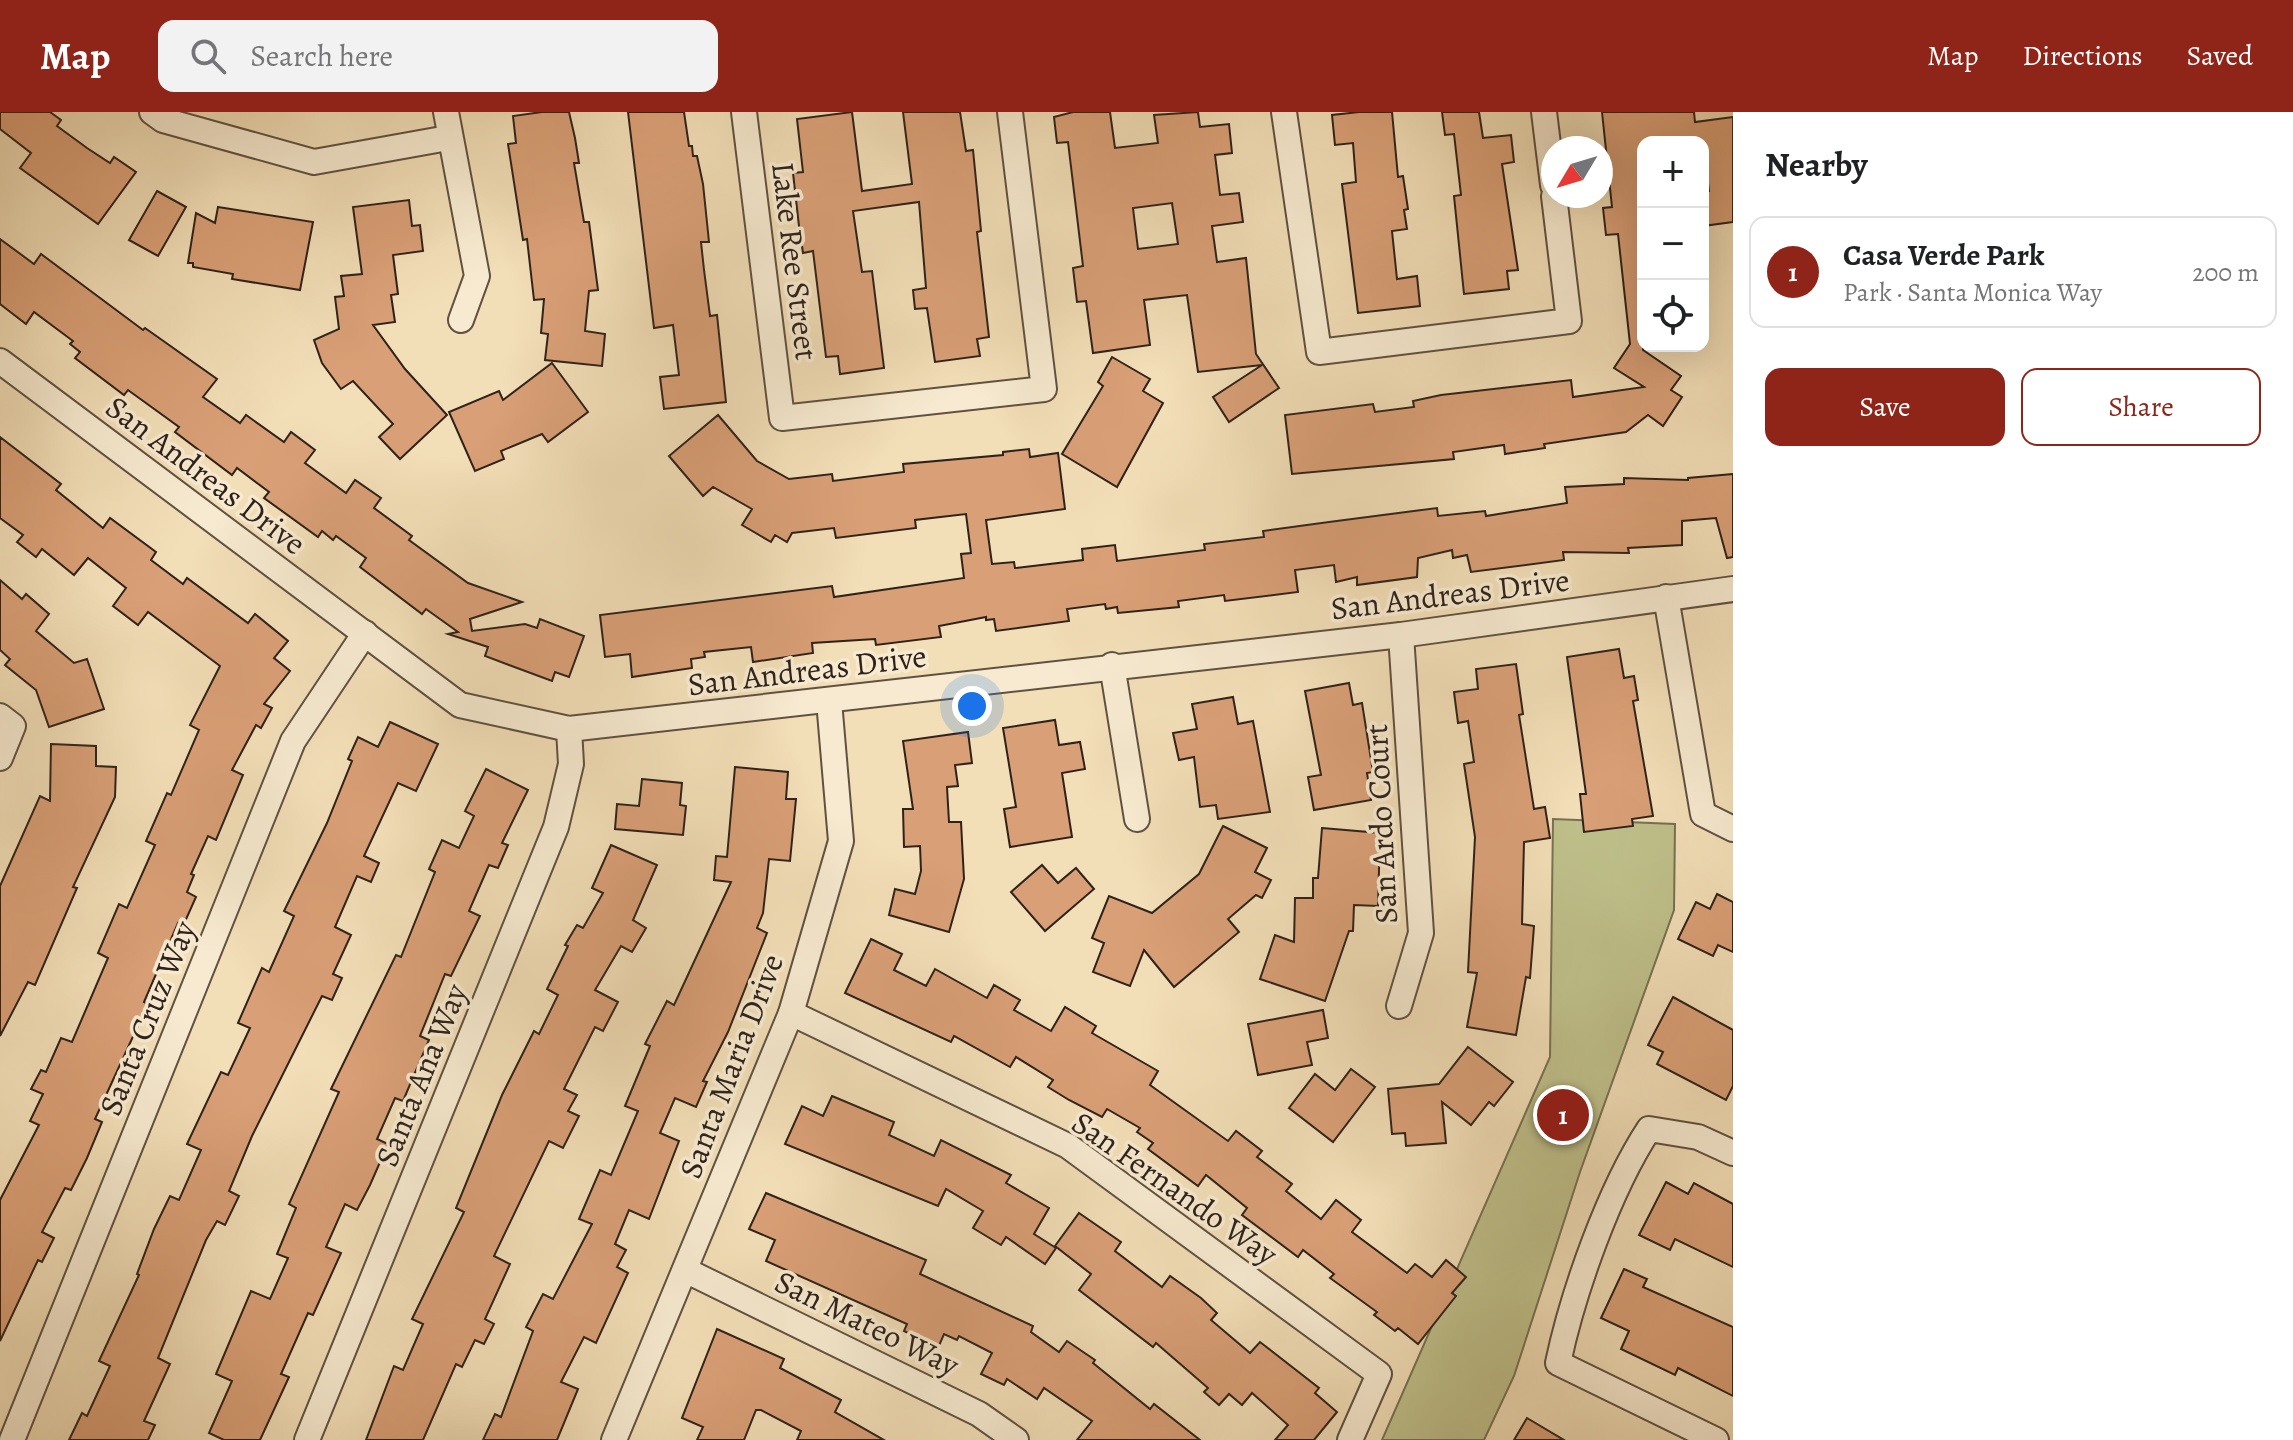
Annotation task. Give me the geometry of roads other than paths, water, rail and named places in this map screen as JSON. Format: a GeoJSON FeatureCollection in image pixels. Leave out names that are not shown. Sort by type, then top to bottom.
{"type":"FeatureCollection","features":[{"type":"Feature","properties":{"kind":"street"},"geometry":{"type":"LineString","coordinates":[[152,112],[163,120],[314,162],[448,138]]}},
{"type":"Feature","properties":{"kind":"street"},"geometry":{"type":"LineString","coordinates":[[446,112],[448,138],[477,276],[461,320]]}},
{"type":"Feature","properties":{"kind":"street","name":"Lake Ree Street"},"geometry":{"type":"LineString","coordinates":[[744,112],[782,418],[1044,389],[1010,112]]}},
{"type":"Feature","properties":{"kind":"street"},"geometry":{"type":"LineString","coordinates":[[1284,112],[1319,352],[1569,321],[1555,208]]}},
{"type":"Feature","properties":{"kind":"street"},"geometry":{"type":"LineString","coordinates":[[1544,112],[1547,136]]}},
{"type":"Feature","properties":{"kind":"street","name":"San Andreas Drive"},"geometry":{"type":"LineString","coordinates":[[0,361],[460,705],[569,729],[829,701],[1112,665],[1401,635],[1733,589]]}},
{"type":"Feature","properties":{"kind":"street"},"geometry":{"type":"LineString","coordinates":[[1666,597],[1703,814],[1733,829]]}},
{"type":"Feature","properties":{"kind":"street","name":"Santa Cruz Way"},"geometry":{"type":"LineString","coordinates":[[12,1440],[293,741],[365,633]]}},
{"type":"Feature","properties":{"kind":"street","name":"San Ardo Court"},"geometry":{"type":"LineString","coordinates":[[1399,1006],[1421,933],[1401,635]]}},
{"type":"Feature","properties":{"kind":"street"},"geometry":{"type":"LineString","coordinates":[[1112,665],[1137,819]]}},
{"type":"Feature","properties":{"kind":"street","name":"Santa Maria Drive"},"geometry":{"type":"LineString","coordinates":[[614,1440],[791,1013],[841,841],[829,701]]}},
{"type":"Feature","properties":{"kind":"street"},"geometry":{"type":"LineString","coordinates":[[0,758],[7,721]]}},
{"type":"Feature","properties":{"kind":"street","name":"Santa Ana Way"},"geometry":{"type":"LineString","coordinates":[[307,1440],[556,827],[571,764],[569,729]]}},
{"type":"Feature","properties":{"kind":"street","name":"San Fernando Way"},"geometry":{"type":"LineString","coordinates":[[791,1013],[1068,1146],[1379,1374],[1350,1440]]}},
{"type":"Feature","properties":{"kind":"street"},"geometry":{"type":"LineString","coordinates":[[1716,1440],[1558,1363],[1569,1309],[1632,1155],[1649,1129],[1698,1137],[1733,1153]]}},
{"type":"Feature","properties":{"kind":"street","name":"San Mateo Way"},"geometry":{"type":"LineString","coordinates":[[685,1270],[979,1414],[1016,1440]]}},
{"type":"Feature","properties":{"kind":"place","name":"Casa Verde Park"},"geometry":{"type":"Point","coordinates":[1563,1115]}}]}
